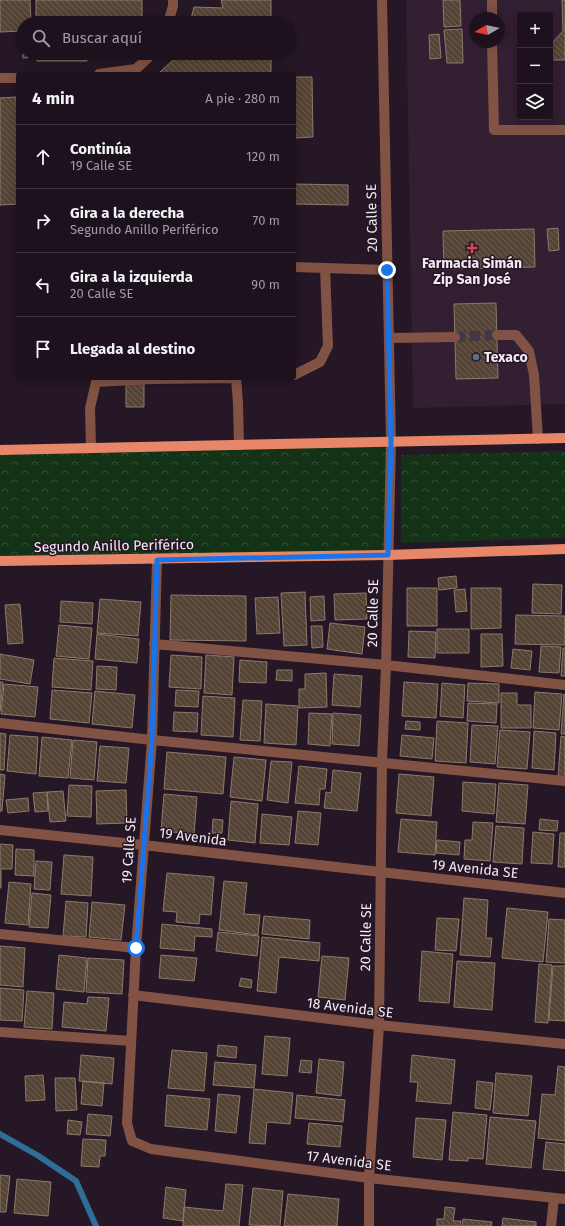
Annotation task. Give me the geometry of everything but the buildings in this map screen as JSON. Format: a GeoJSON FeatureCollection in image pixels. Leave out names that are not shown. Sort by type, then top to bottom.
{"type":"FeatureCollection","features":[{"type":"Feature","properties":{"kind":"main road"},"geometry":{"type":"LineString","coordinates":[[0,450],[565,438]]}},
{"type":"Feature","properties":{"kind":"main road","name":"Segundo Anillo Periférico"},"geometry":{"type":"LineString","coordinates":[[0,561],[157,560],[388,555],[565,549]]}},
{"type":"Feature","properties":{"kind":"street"},"geometry":{"type":"LineString","coordinates":[[170,16],[173,0]]}},
{"type":"Feature","properties":{"kind":"street","name":"20 Calle SE"},"geometry":{"type":"LineString","coordinates":[[368,1226],[369,1178],[379,1025],[382,873],[382,762],[386,664],[391,442],[382,0]]}},
{"type":"Feature","properties":{"kind":"street"},"geometry":{"type":"LineString","coordinates":[[492,0],[492,12]]}},
{"type":"Feature","properties":{"kind":"street"},"geometry":{"type":"LineString","coordinates":[[492,48],[494,130],[565,130]]}},
{"type":"Feature","properties":{"kind":"street"},"geometry":{"type":"LineString","coordinates":[[114,72],[136,69],[146,60]]}},
{"type":"Feature","properties":{"kind":"street"},"geometry":{"type":"LineString","coordinates":[[0,78],[16,78]]}},
{"type":"Feature","properties":{"kind":"street"},"geometry":{"type":"LineString","coordinates":[[296,267],[387,270]]}},
{"type":"Feature","properties":{"kind":"street"},"geometry":{"type":"LineString","coordinates":[[296,374],[320,362],[328,346],[325,268]]}},
{"type":"Feature","properties":{"kind":"street"},"geometry":{"type":"LineString","coordinates":[[497,335],[516,335],[529,351],[534,374],[538,439]]}},
{"type":"Feature","properties":{"kind":"street"},"geometry":{"type":"LineString","coordinates":[[389,338],[455,337]]}},
{"type":"Feature","properties":{"kind":"street"},"geometry":{"type":"LineString","coordinates":[[91,448],[90,408],[96,382],[127,380]]}},
{"type":"Feature","properties":{"kind":"street"},"geometry":{"type":"LineString","coordinates":[[235,380],[238,403],[238,445]]}},
{"type":"Feature","properties":{"kind":"street","name":"19 Calle SE"},"geometry":{"type":"LineString","coordinates":[[132,1141],[127,1123],[136,948],[152,740],[157,560]]}},
{"type":"Feature","properties":{"kind":"street"},"geometry":{"type":"LineString","coordinates":[[154,644],[386,664],[565,684]]}},
{"type":"Feature","properties":{"kind":"street"},"geometry":{"type":"LineString","coordinates":[[0,723],[152,740],[565,781]]}},
{"type":"Feature","properties":{"kind":"street","name":"19 Avenida"},"geometry":{"type":"LineString","coordinates":[[0,830],[382,873]]}},
{"type":"Feature","properties":{"kind":"street","name":"19 Avenida SE"},"geometry":{"type":"LineString","coordinates":[[382,873],[565,893]]}},
{"type":"Feature","properties":{"kind":"street"},"geometry":{"type":"LineString","coordinates":[[0,934],[136,948]]}},
{"type":"Feature","properties":{"kind":"street","name":"18 Avenida SE"},"geometry":{"type":"LineString","coordinates":[[133,995],[379,1025],[565,1044]]}},
{"type":"Feature","properties":{"kind":"street"},"geometry":{"type":"LineString","coordinates":[[0,1032],[131,1042]]}},
{"type":"Feature","properties":{"kind":"street","name":"17 Avenida SE"},"geometry":{"type":"LineString","coordinates":[[132,1141],[151,1149],[369,1178],[565,1199]]}},
{"type":"Feature","properties":{"kind":"street"},"geometry":{"type":"LineString","coordinates":[[551,1226],[554,1198]]}},
{"type":"Feature","properties":{"kind":"shaded area"},"geometry":{"type":"Polygon","coordinates":[[[406,0],[565,0],[565,404],[413,408],[406,0]]]}},
{"type":"Feature","properties":{"kind":"green space"},"geometry":{"type":"Polygon","coordinates":[[[387,446],[384,552],[0,561],[0,451],[387,446]]]}},
{"type":"Feature","properties":{"kind":"green space"},"geometry":{"type":"Polygon","coordinates":[[[565,451],[565,538],[401,543],[401,455],[565,451]]]}},
{"type":"Feature","properties":{"kind":"waterway"},"geometry":{"type":"LineString","coordinates":[[0,1134],[37,1155],[76,1181],[96,1226]]}},
{"type":"Feature","properties":{"kind":"tunnel"},"geometry":{"type":"LineString","coordinates":[[455,337],[497,335]]}},
{"type":"Feature","properties":{"kind":"place","name":"Farmacia Simán Zip San José"},"geometry":{"type":"Point","coordinates":[472,248]}},
{"type":"Feature","properties":{"kind":"place","name":"Texaco"},"geometry":{"type":"Point","coordinates":[476,357]}},
{"type":"Feature","properties":{"kind":"route"},"geometry":{"type":"LineString","coordinates":[[136,948],[152,740],[157,560],[388,555],[391,442],[387,270]]}}]}
